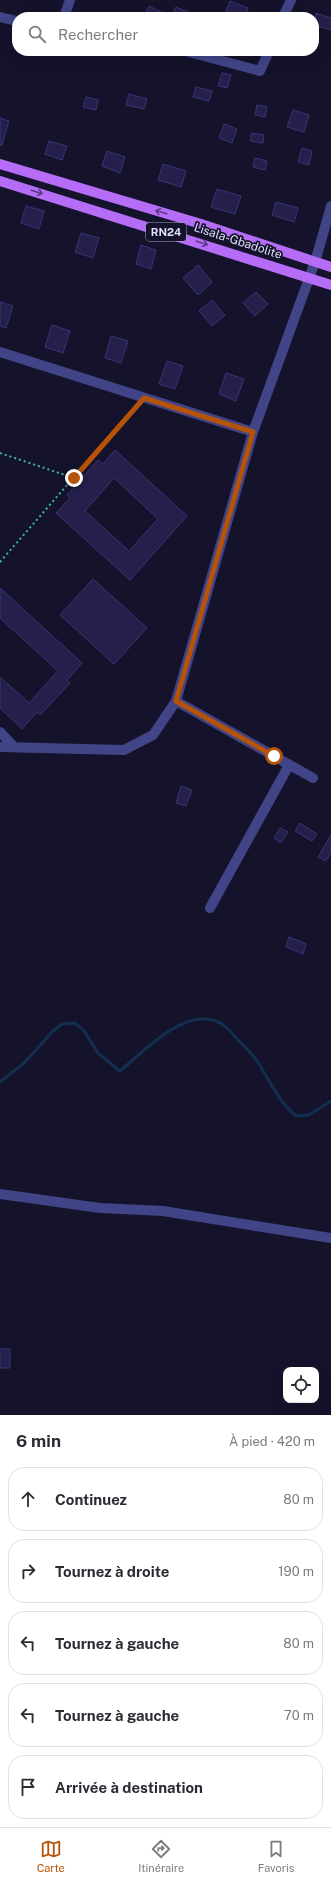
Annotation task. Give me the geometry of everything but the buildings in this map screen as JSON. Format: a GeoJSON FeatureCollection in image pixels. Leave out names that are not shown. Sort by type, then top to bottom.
{"type":"FeatureCollection","features":[{"type":"Feature","properties":{"kind":"main road","name":"Lisala-Gbadolite"},"geometry":{"type":"LineString","coordinates":[[0,164],[201,224],[331,267]]}},
{"type":"Feature","properties":{"kind":"main road","name":"Lisala-Gbadolite"},"geometry":{"type":"LineString","coordinates":[[0,181],[331,284]]}},
{"type":"Feature","properties":{"kind":"street"},"geometry":{"type":"LineString","coordinates":[[66,12],[70,0]]}},
{"type":"Feature","properties":{"kind":"street"},"geometry":{"type":"LineString","coordinates":[[285,12],[291,0]]}},
{"type":"Feature","properties":{"kind":"street"},"geometry":{"type":"LineString","coordinates":[[0,17],[12,20]]}},
{"type":"Feature","properties":{"kind":"street"},"geometry":{"type":"LineString","coordinates":[[204,56],[260,71],[267,56]]}},
{"type":"Feature","properties":{"kind":"street"},"geometry":{"type":"LineString","coordinates":[[0,747],[124,750],[153,735],[176,701],[253,432],[316,262],[331,206]]}},
{"type":"Feature","properties":{"kind":"street"},"geometry":{"type":"LineString","coordinates":[[0,352],[253,432]]}},
{"type":"Feature","properties":{"kind":"street"},"geometry":{"type":"LineString","coordinates":[[176,701],[313,778]]}},
{"type":"Feature","properties":{"kind":"street"},"geometry":{"type":"LineString","coordinates":[[0,732],[14,747]]}},
{"type":"Feature","properties":{"kind":"street"},"geometry":{"type":"LineString","coordinates":[[210,908],[289,765]]}},
{"type":"Feature","properties":{"kind":"street"},"geometry":{"type":"LineString","coordinates":[[0,1194],[100,1208],[163,1211],[331,1238]]}},
{"type":"Feature","properties":{"kind":"path"},"geometry":{"type":"LineString","coordinates":[[0,562],[144,398]]}},
{"type":"Feature","properties":{"kind":"path"},"geometry":{"type":"LineString","coordinates":[[0,453],[74,478]]}},
{"type":"Feature","properties":{"kind":"waterway"},"geometry":{"type":"LineString","coordinates":[[0,1082],[25,1062],[52,1032],[62,1024],[75,1023],[84,1031],[98,1053],[120,1071],[152,1043],[165,1034],[178,1026],[191,1021],[204,1019],[216,1021],[225,1026],[249,1051],[259,1064],[280,1099],[296,1116],[309,1115],[331,1101]]}},
{"type":"Feature","properties":{"kind":"route"},"geometry":{"type":"LineString","coordinates":[[74,478],[144,398],[253,432],[176,701],[274,756]]}}]}
